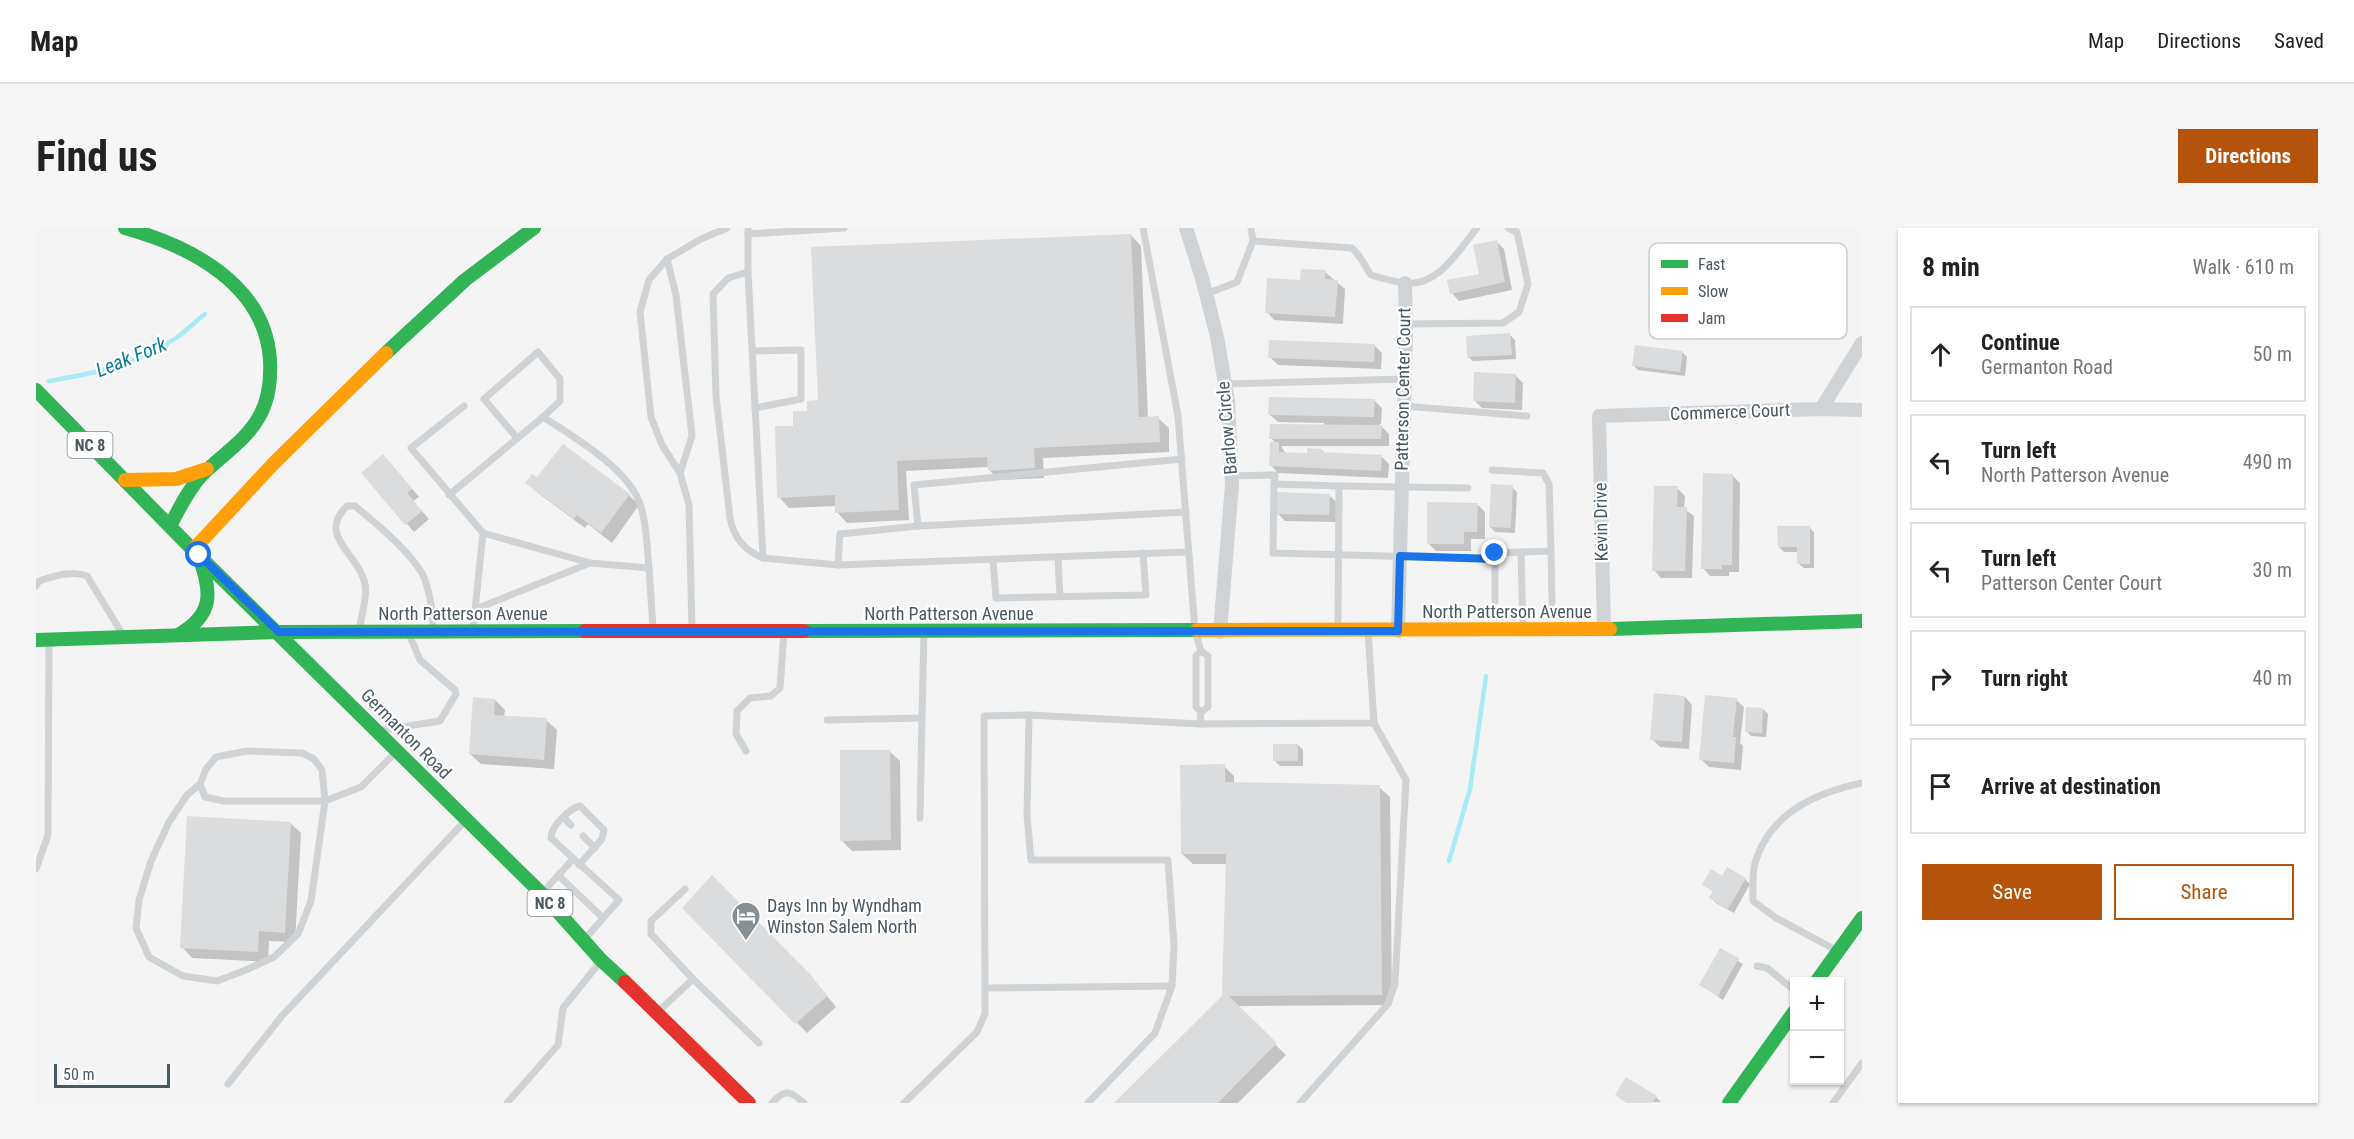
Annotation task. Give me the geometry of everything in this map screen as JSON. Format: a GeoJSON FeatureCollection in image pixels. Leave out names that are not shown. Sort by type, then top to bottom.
{"type":"FeatureCollection","features":[{"type":"Feature","properties":{"kind":"main road"},"geometry":{"type":"LineString","coordinates":[[125,228],[147,232],[180,246],[211,264],[230,280],[255,308],[266,331],[272,357],[270,387],[260,416],[243,439],[207,469],[189,489],[170,526]]}},
{"type":"Feature","properties":{"kind":"main road"},"geometry":{"type":"LineString","coordinates":[[178,635],[197,623],[209,600],[205,571],[196,552],[245,491],[411,329],[489,260],[534,228]]}},
{"type":"Feature","properties":{"kind":"main road","name":"Germanton Road"},"geometry":{"type":"LineString","coordinates":[[36,390],[196,552],[542,894],[602,960],[750,1103]]}},
{"type":"Feature","properties":{"kind":"main road"},"geometry":{"type":"LineString","coordinates":[[125,480],[176,480],[207,469]]}},
{"type":"Feature","properties":{"kind":"main road","name":"North Patterson Avenue"},"geometry":{"type":"LineString","coordinates":[[43,640],[279,632],[1398,631],[1604,629],[1862,621]]}},
{"type":"Feature","properties":{"kind":"main road"},"geometry":{"type":"LineString","coordinates":[[1819,977],[1862,918]]}},
{"type":"Feature","properties":{"kind":"main road"},"geometry":{"type":"LineString","coordinates":[[1729,1103],[1790,1018]]}},
{"type":"Feature","properties":{"kind":"street","name":"Barlow Circle"},"geometry":{"type":"LineString","coordinates":[[1186,228],[1217,337],[1228,401],[1232,476],[1220,632]]}},
{"type":"Feature","properties":{"kind":"street","name":"Patterson Center Court"},"geometry":{"type":"LineString","coordinates":[[1398,631],[1405,379],[1405,284]]}},
{"type":"Feature","properties":{"kind":"street"},"geometry":{"type":"LineString","coordinates":[[1821,409],[1862,343]]}},
{"type":"Feature","properties":{"kind":"street","name":"Commerce Court"},"geometry":{"type":"LineString","coordinates":[[1599,416],[1821,409],[1862,410]]}},
{"type":"Feature","properties":{"kind":"street","name":"Kevin Drive"},"geometry":{"type":"LineString","coordinates":[[1599,416],[1604,629]]}},
{"type":"Feature","properties":{"kind":"lane"},"geometry":{"type":"LineString","coordinates":[[693,632],[689,505],[680,474],[662,445],[651,417],[640,312],[649,280],[667,259],[701,239],[727,228]]}},
{"type":"Feature","properties":{"kind":"lane"},"geometry":{"type":"LineString","coordinates":[[763,558],[748,272],[748,231],[844,228]]}},
{"type":"Feature","properties":{"kind":"lane"},"geometry":{"type":"LineString","coordinates":[[1143,228],[1178,416],[1195,631],[1201,651],[1208,656],[1208,706],[1201,712],[1200,724]]}},
{"type":"Feature","properties":{"kind":"lane"},"geometry":{"type":"LineString","coordinates":[[1206,294],[1237,282],[1253,241],[1251,228]]}},
{"type":"Feature","properties":{"kind":"lane"},"geometry":{"type":"LineString","coordinates":[[1405,284],[1430,279],[1451,261],[1477,228]]}},
{"type":"Feature","properties":{"kind":"lane"},"geometry":{"type":"LineString","coordinates":[[1406,324],[1503,323],[1519,312],[1528,284],[1517,232],[1508,228]]}},
{"type":"Feature","properties":{"kind":"lane","name":"Patterson Center Court"},"geometry":{"type":"LineString","coordinates":[[1253,241],[1352,248],[1361,256],[1364,266],[1371,275],[1405,284]]}},
{"type":"Feature","properties":{"kind":"lane"},"geometry":{"type":"LineString","coordinates":[[667,259],[676,295],[692,436],[680,474]]}},
{"type":"Feature","properties":{"kind":"lane"},"geometry":{"type":"LineString","coordinates":[[748,272],[728,278],[713,294],[716,396],[732,530],[740,543],[752,554],[763,558],[838,565],[1187,552]]}},
{"type":"Feature","properties":{"kind":"lane"},"geometry":{"type":"LineString","coordinates":[[752,351],[801,350],[801,399],[755,408]]}},
{"type":"Feature","properties":{"kind":"lane"},"geometry":{"type":"LineString","coordinates":[[449,495],[543,417],[560,401],[560,379],[538,352],[484,399],[517,438]]}},
{"type":"Feature","properties":{"kind":"lane"},"geometry":{"type":"LineString","coordinates":[[1225,384],[1405,379]]}},
{"type":"Feature","properties":{"kind":"lane"},"geometry":{"type":"LineString","coordinates":[[464,406],[411,448],[483,533],[590,563],[649,568]]}},
{"type":"Feature","properties":{"kind":"lane"},"geometry":{"type":"LineString","coordinates":[[1404,406],[1527,416]]}},
{"type":"Feature","properties":{"kind":"lane"},"geometry":{"type":"LineString","coordinates":[[543,417],[586,445],[624,477],[641,506],[649,568],[653,631]]}},
{"type":"Feature","properties":{"kind":"lane"},"geometry":{"type":"LineString","coordinates":[[918,526],[914,485],[1182,459]]}},
{"type":"Feature","properties":{"kind":"lane"},"geometry":{"type":"LineString","coordinates":[[1492,470],[1543,473],[1550,484],[1552,603]]}},
{"type":"Feature","properties":{"kind":"lane"},"geometry":{"type":"LineString","coordinates":[[1232,476],[1275,475],[1273,553],[1495,559]]}},
{"type":"Feature","properties":{"kind":"lane"},"geometry":{"type":"LineString","coordinates":[[1274,484],[1468,488]]}},
{"type":"Feature","properties":{"kind":"lane"},"geometry":{"type":"LineString","coordinates":[[1338,631],[1339,486]]}},
{"type":"Feature","properties":{"kind":"lane"},"geometry":{"type":"LineString","coordinates":[[359,632],[366,584],[339,539],[335,523],[338,515],[347,506],[355,506],[378,525],[420,568],[433,608],[433,632]]}},
{"type":"Feature","properties":{"kind":"lane"},"geometry":{"type":"LineString","coordinates":[[838,565],[840,534],[918,526],[1186,512]]}},
{"type":"Feature","properties":{"kind":"lane"},"geometry":{"type":"LineString","coordinates":[[473,632],[483,533]]}},
{"type":"Feature","properties":{"kind":"lane"},"geometry":{"type":"LineString","coordinates":[[1495,601],[1495,553],[1551,551]]}},
{"type":"Feature","properties":{"kind":"lane"},"geometry":{"type":"LineString","coordinates":[[1521,552],[1523,630]]}},
{"type":"Feature","properties":{"kind":"lane"},"geometry":{"type":"LineString","coordinates":[[993,560],[996,598],[1146,595],[1143,553]]}},
{"type":"Feature","properties":{"kind":"lane"},"geometry":{"type":"LineString","coordinates":[[1058,557],[1060,596]]}},
{"type":"Feature","properties":{"kind":"lane"},"geometry":{"type":"LineString","coordinates":[[476,609],[590,563]]}},
{"type":"Feature","properties":{"kind":"lane"},"geometry":{"type":"LineString","coordinates":[[36,586],[39,581],[61,574],[87,576],[124,637]]}},
{"type":"Feature","properties":{"kind":"lane"},"geometry":{"type":"LineString","coordinates":[[1300,1103],[1388,1005],[1395,984],[1406,780],[1374,723],[1368,631]]}},
{"type":"Feature","properties":{"kind":"lane"},"geometry":{"type":"LineString","coordinates":[[377,731],[440,721],[456,694],[455,690],[420,660],[407,632]]}},
{"type":"Feature","properties":{"kind":"lane"},"geometry":{"type":"LineString","coordinates":[[746,751],[736,734],[737,711],[750,698],[771,696],[780,688],[784,632]]}},
{"type":"Feature","properties":{"kind":"lane"},"geometry":{"type":"LineString","coordinates":[[920,818],[924,632]]}},
{"type":"Feature","properties":{"kind":"lane"},"geometry":{"type":"LineString","coordinates":[[36,869],[48,835],[43,640]]}},
{"type":"Feature","properties":{"kind":"lane"},"geometry":{"type":"LineString","coordinates":[[1201,651],[1196,656],[1196,707],[1201,712]]}},
{"type":"Feature","properties":{"kind":"lane"},"geometry":{"type":"LineString","coordinates":[[904,1103],[977,1032],[985,1014],[984,716],[1029,715],[1200,724],[1374,723]]}},
{"type":"Feature","properties":{"kind":"lane"},"geometry":{"type":"LineString","coordinates":[[1029,715],[1028,815],[1031,860],[1168,860],[1174,945],[1172,986],[1155,1033],[1088,1103]]}},
{"type":"Feature","properties":{"kind":"lane"},"geometry":{"type":"LineString","coordinates":[[827,720],[922,718]]}},
{"type":"Feature","properties":{"kind":"lane"},"geometry":{"type":"LineString","coordinates":[[247,751],[302,753],[314,759],[322,770],[325,801],[311,901],[298,934],[274,957],[217,981],[183,976],[149,957],[136,928],[139,900],[151,861],[170,822],[187,795],[200,784],[206,769],[216,757],[247,751]]}},
{"type":"Feature","properties":{"kind":"lane"},"geometry":{"type":"LineString","coordinates":[[200,784],[205,797],[224,801],[325,801],[361,787],[397,751]]}},
{"type":"Feature","properties":{"kind":"lane"},"geometry":{"type":"LineString","coordinates":[[1838,952],[1776,918],[1753,901],[1755,864],[1764,844],[1785,815],[1809,800],[1862,783]]}},
{"type":"Feature","properties":{"kind":"lane"},"geometry":{"type":"LineString","coordinates":[[579,865],[602,839],[604,830],[580,806],[572,808],[551,833],[551,838],[579,865],[619,900],[584,940]]}},
{"type":"Feature","properties":{"kind":"lane"},"geometry":{"type":"LineString","coordinates":[[564,818],[571,825]]}},
{"type":"Feature","properties":{"kind":"lane"},"geometry":{"type":"LineString","coordinates":[[228,1084],[281,1017],[466,820]]}},
{"type":"Feature","properties":{"kind":"lane"},"geometry":{"type":"LineString","coordinates":[[583,836],[595,848]]}},
{"type":"Feature","properties":{"kind":"lane"},"geometry":{"type":"LineString","coordinates":[[542,894],[573,859]]}},
{"type":"Feature","properties":{"kind":"lane"},"geometry":{"type":"LineString","coordinates":[[558,875],[603,918]]}},
{"type":"Feature","properties":{"kind":"lane"},"geometry":{"type":"LineString","coordinates":[[685,889],[651,921],[651,934],[693,979],[759,1043]]}},
{"type":"Feature","properties":{"kind":"lane"},"geometry":{"type":"LineString","coordinates":[[507,1103],[558,1046],[563,1008],[602,960]]}},
{"type":"Feature","properties":{"kind":"lane"},"geometry":{"type":"LineString","coordinates":[[1757,966],[1767,968],[1790,987]]}},
{"type":"Feature","properties":{"kind":"lane"},"geometry":{"type":"LineString","coordinates":[[658,1012],[693,979]]}},
{"type":"Feature","properties":{"kind":"lane"},"geometry":{"type":"LineString","coordinates":[[985,988],[1172,986]]}},
{"type":"Feature","properties":{"kind":"lane"},"geometry":{"type":"LineString","coordinates":[[1833,1103],[1862,1063]]}},
{"type":"Feature","properties":{"kind":"lane"},"geometry":{"type":"LineString","coordinates":[[772,1103],[781,1094],[788,1093],[794,1094],[804,1103]]}},
{"type":"Feature","properties":{"kind":"building"},"geometry":{"type":"Polygon","coordinates":[[[1131,234],[1139,417],[1159,416],[1160,442],[1034,448],[1035,468],[988,471],[987,457],[897,461],[899,510],[835,513],[835,495],[777,498],[775,426],[793,426],[793,411],[807,411],[807,401],[818,400],[811,247],[1131,234]]]}},
{"type":"Feature","properties":{"kind":"building"},"geometry":{"type":"Polygon","coordinates":[[[1497,240],[1505,282],[1450,294],[1447,280],[1479,274],[1473,245],[1497,240]]]}},
{"type":"Feature","properties":{"kind":"building"},"geometry":{"type":"Polygon","coordinates":[[[1301,269],[1326,270],[1325,279],[1338,280],[1335,317],[1265,313],[1267,278],[1300,280],[1301,269]]]}},
{"type":"Feature","properties":{"kind":"building"},"geometry":{"type":"Polygon","coordinates":[[[1510,333],[1512,355],[1467,357],[1466,336],[1510,333]]]}},
{"type":"Feature","properties":{"kind":"building"},"geometry":{"type":"Polygon","coordinates":[[[1269,340],[1375,344],[1374,362],[1268,358],[1269,340]]]}},
{"type":"Feature","properties":{"kind":"building"},"geometry":{"type":"Polygon","coordinates":[[[1635,345],[1683,351],[1680,372],[1632,366],[1635,345]]]}},
{"type":"Feature","properties":{"kind":"building"},"geometry":{"type":"Polygon","coordinates":[[[1474,372],[1516,374],[1515,403],[1473,401],[1474,372]]]}},
{"type":"Feature","properties":{"kind":"building"},"geometry":{"type":"Polygon","coordinates":[[[1269,397],[1375,399],[1374,417],[1268,415],[1269,397]]]}},
{"type":"Feature","properties":{"kind":"building"},"geometry":{"type":"Polygon","coordinates":[[[1270,424],[1382,425],[1381,439],[1269,439],[1270,424]]]}},
{"type":"Feature","properties":{"kind":"building"},"geometry":{"type":"Polygon","coordinates":[[[1270,442],[1279,442],[1279,452],[1307,453],[1307,448],[1322,449],[1322,452],[1382,455],[1381,471],[1269,466],[1270,442]]]}},
{"type":"Feature","properties":{"kind":"building"},"geometry":{"type":"Polygon","coordinates":[[[563,444],[630,494],[601,533],[577,515],[574,519],[525,483],[532,474],[537,477],[563,444]]]}},
{"type":"Feature","properties":{"kind":"building"},"geometry":{"type":"Polygon","coordinates":[[[383,454],[412,489],[407,493],[422,511],[405,525],[361,473],[383,454]]]}},
{"type":"Feature","properties":{"kind":"building"},"geometry":{"type":"Polygon","coordinates":[[[1703,473],[1733,474],[1732,565],[1722,565],[1722,569],[1701,569],[1703,473]]]}},
{"type":"Feature","properties":{"kind":"building"},"geometry":{"type":"Polygon","coordinates":[[[1491,484],[1513,485],[1511,528],[1489,527],[1491,484]]]}},
{"type":"Feature","properties":{"kind":"building"},"geometry":{"type":"Polygon","coordinates":[[[1654,486],[1678,486],[1677,507],[1687,507],[1685,571],[1652,571],[1654,486]]]}},
{"type":"Feature","properties":{"kind":"building"},"geometry":{"type":"Polygon","coordinates":[[[1276,492],[1330,494],[1329,515],[1275,514],[1276,492]]]}},
{"type":"Feature","properties":{"kind":"building"},"geometry":{"type":"Polygon","coordinates":[[[1427,502],[1478,503],[1477,532],[1464,532],[1464,544],[1427,544],[1427,502]]]}},
{"type":"Feature","properties":{"kind":"building"},"geometry":{"type":"Polygon","coordinates":[[[1777,526],[1810,526],[1810,564],[1797,564],[1797,547],[1778,547],[1777,526]]]}},
{"type":"Feature","properties":{"kind":"building"},"geometry":{"type":"Polygon","coordinates":[[[1654,693],[1685,696],[1682,742],[1650,740],[1654,693]]]}},
{"type":"Feature","properties":{"kind":"building"},"geometry":{"type":"Polygon","coordinates":[[[1705,695],[1737,698],[1733,737],[1736,737],[1734,763],[1699,760],[1705,695]]]}},
{"type":"Feature","properties":{"kind":"building"},"geometry":{"type":"Polygon","coordinates":[[[473,697],[495,699],[494,715],[547,718],[544,760],[469,754],[473,697]]]}},
{"type":"Feature","properties":{"kind":"building"},"geometry":{"type":"Polygon","coordinates":[[[1746,707],[1763,708],[1762,733],[1745,732],[1746,707]]]}},
{"type":"Feature","properties":{"kind":"building"},"geometry":{"type":"Polygon","coordinates":[[[1273,744],[1298,744],[1298,761],[1273,761],[1273,744]]]}},
{"type":"Feature","properties":{"kind":"building"},"geometry":{"type":"Polygon","coordinates":[[[840,750],[890,750],[891,840],[840,841],[840,750]]]}},
{"type":"Feature","properties":{"kind":"building"},"geometry":{"type":"Polygon","coordinates":[[[1225,764],[1225,782],[1380,785],[1382,995],[1229,996],[1277,1043],[1218,1103],[1114,1103],[1222,996],[1226,854],[1181,854],[1180,765],[1225,764]]]}},
{"type":"Feature","properties":{"kind":"building"},"geometry":{"type":"Polygon","coordinates":[[[187,816],[291,822],[285,933],[259,931],[258,952],[180,948],[187,816]]]}},
{"type":"Feature","properties":{"kind":"building"},"geometry":{"type":"Polygon","coordinates":[[[1727,867],[1746,878],[1728,909],[1709,898],[1713,891],[1702,885],[1711,869],[1722,876],[1727,867]]]}},
{"type":"Feature","properties":{"kind":"building","name":"Days Inn by Wyndham Winston Salem North"},"geometry":{"type":"Polygon","coordinates":[[[712,875],[810,974],[827,996],[795,1024],[682,908],[712,875]]]}},
{"type":"Feature","properties":{"kind":"building"},"geometry":{"type":"Polygon","coordinates":[[[1720,948],[1739,958],[1718,996],[1699,985],[1720,948]]]}},
{"type":"Feature","properties":{"kind":"building"},"geometry":{"type":"Polygon","coordinates":[[[1626,1077],[1657,1096],[1652,1103],[1628,1103],[1615,1095],[1626,1077]]]}},
{"type":"Feature","properties":{"kind":"waterway","name":"Leak Fork"},"geometry":{"type":"LineString","coordinates":[[49,381],[99,371],[131,361],[162,347],[205,314]]}},
{"type":"Feature","properties":{"kind":"waterway"},"geometry":{"type":"LineString","coordinates":[[1449,861],[1470,789],[1486,676]]}},
{"type":"Feature","properties":{"kind":"traffic: fast"},"geometry":{"type":"LineString","coordinates":[[125,228],[174,246],[220,272],[239,290],[254,310],[265,333],[270,360],[269,389],[259,417],[240,441],[196,481],[170,526]]}},
{"type":"Feature","properties":{"kind":"traffic: fast"},"geometry":{"type":"LineString","coordinates":[[386,353],[465,280],[534,228]]}},
{"type":"Feature","properties":{"kind":"traffic: fast"},"geometry":{"type":"LineString","coordinates":[[36,390],[193,550],[542,894],[601,960],[625,982]]}},
{"type":"Feature","properties":{"kind":"traffic: fast"},"geometry":{"type":"LineString","coordinates":[[178,635],[198,619],[207,602],[208,592],[199,557]]}},
{"type":"Feature","properties":{"kind":"traffic: fast"},"geometry":{"type":"LineString","coordinates":[[1610,629],[1862,621]]}},
{"type":"Feature","properties":{"kind":"traffic: fast"},"geometry":{"type":"LineString","coordinates":[[804,631],[1197,630]]}},
{"type":"Feature","properties":{"kind":"traffic: fast"},"geometry":{"type":"LineString","coordinates":[[36,640],[279,632],[585,631]]}},
{"type":"Feature","properties":{"kind":"traffic: fast"},"geometry":{"type":"LineString","coordinates":[[1820,977],[1862,918]]}},
{"type":"Feature","properties":{"kind":"traffic: fast"},"geometry":{"type":"LineString","coordinates":[[1729,1103],[1790,1018]]}},
{"type":"Feature","properties":{"kind":"traffic: slow"},"geometry":{"type":"LineString","coordinates":[[193,550],[274,463],[386,353]]}},
{"type":"Feature","properties":{"kind":"traffic: slow"},"geometry":{"type":"LineString","coordinates":[[125,480],[176,479],[207,469]]}},
{"type":"Feature","properties":{"kind":"traffic: slow"},"geometry":{"type":"LineString","coordinates":[[1197,630],[1610,629]]}},
{"type":"Feature","properties":{"kind":"traffic: jam"},"geometry":{"type":"LineString","coordinates":[[585,631],[804,631]]}},
{"type":"Feature","properties":{"kind":"traffic: jam"},"geometry":{"type":"LineString","coordinates":[[625,982],[749,1103]]}},
{"type":"Feature","properties":{"kind":"place","name":"Days Inn by Wyndham Winston Salem North"},"geometry":{"type":"Point","coordinates":[746,942]}},
{"type":"Feature","properties":{"kind":"route"},"geometry":{"type":"LineString","coordinates":[[199,555],[279,632],[1223,632],[1398,631],[1400,556],[1495,559],[1495,553]]}}]}
